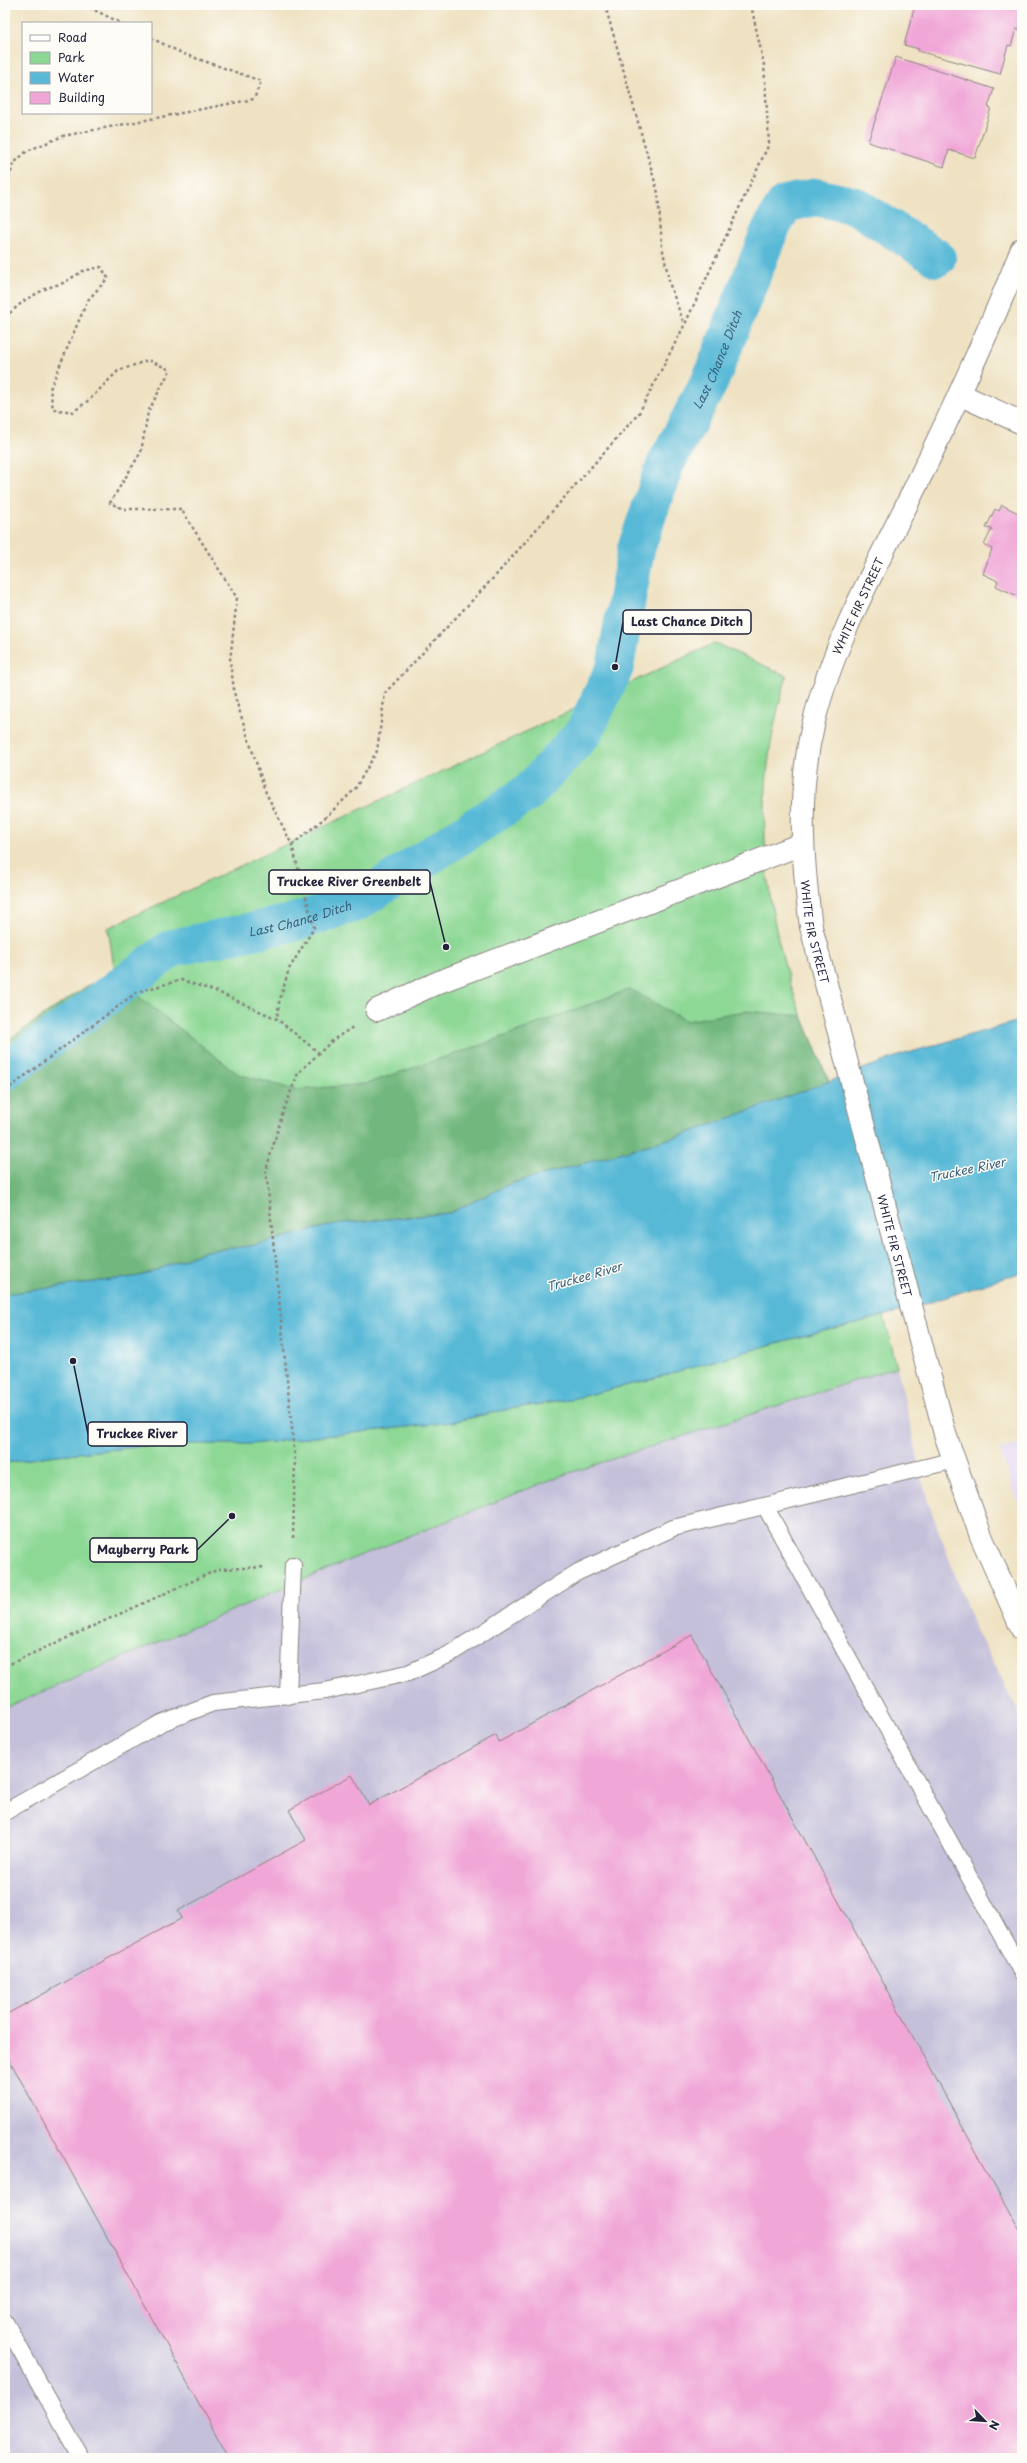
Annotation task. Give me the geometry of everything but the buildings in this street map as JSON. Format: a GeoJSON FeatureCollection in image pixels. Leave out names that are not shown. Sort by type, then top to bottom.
{"type":"FeatureCollection","features":[{"type":"Feature","properties":{"kind":"street","name":"WHITE FIR STREET"},"geometry":{"type":"LineString","coordinates":[[1022,249],[961,395],[854,609],[833,659],[814,722],[803,791],[802,844],[811,927],[945,1434],[981,1536],[1016,1601],[1022,1629]]}},
{"type":"Feature","properties":{"kind":"street"},"geometry":{"type":"LineString","coordinates":[[961,395],[1022,422]]}},
{"type":"Feature","properties":{"kind":"street"},"geometry":{"type":"LineString","coordinates":[[377,1010],[439,982],[802,844]]}},
{"type":"Feature","properties":{"kind":"lane"},"geometry":{"type":"LineString","coordinates":[[5,1812],[161,1723],[213,1703],[288,1696],[365,1684],[408,1673],[448,1655],[578,1572],[673,1528],[955,1460]]}},
{"type":"Feature","properties":{"kind":"lane"},"geometry":{"type":"LineString","coordinates":[[765,1506],[1022,1973]]}},
{"type":"Feature","properties":{"kind":"lane"},"geometry":{"type":"LineString","coordinates":[[288,1696],[293,1565]]}},
{"type":"Feature","properties":{"kind":"lane"},"geometry":{"type":"LineString","coordinates":[[5,2322],[82,2458]]}},
{"type":"Feature","properties":{"kind":"path"},"geometry":{"type":"LineString","coordinates":[[84,5],[119,22]]}},
{"type":"Feature","properties":{"kind":"path"},"geometry":{"type":"LineString","coordinates":[[605,5],[658,193],[662,246],[670,285],[684,324]]}},
{"type":"Feature","properties":{"kind":"path"},"geometry":{"type":"LineString","coordinates":[[292,845],[355,789],[377,751],[385,693],[497,574],[639,413],[684,324],[769,144],[764,65],[752,5]]}},
{"type":"Feature","properties":{"kind":"path"},"geometry":{"type":"LineString","coordinates":[[5,226],[8,183],[13,164],[27,151],[63,136],[254,99],[261,81],[184,54],[152,38]]}},
{"type":"Feature","properties":{"kind":"path"},"geometry":{"type":"LineString","coordinates":[[5,317],[25,300],[47,288],[63,283],[83,271],[101,267],[108,278],[88,300],[50,389],[53,409],[72,412],[89,400],[118,371],[148,360],[170,370],[148,412],[141,452],[110,503],[123,509],[182,509],[237,598],[230,662],[235,697],[266,793],[292,845],[314,928],[289,969],[279,1003],[277,1019]]}},
{"type":"Feature","properties":{"kind":"path"},"geometry":{"type":"LineString","coordinates":[[5,1091],[137,992],[181,980],[218,992],[277,1019],[319,1053]]}},
{"type":"Feature","properties":{"kind":"path"},"geometry":{"type":"LineString","coordinates":[[5,1666],[219,1569],[293,1565],[295,1459],[266,1170],[282,1115],[298,1073],[333,1040],[377,1010]]}},
{"type":"Feature","properties":{"kind":"shaded area"},"geometry":{"type":"Polygon","coordinates":[[[897,1367],[928,1502],[974,1626],[1022,1719],[1022,2458],[5,2458],[5,1708],[354,1558],[563,1475],[897,1367]]]}},
{"type":"Feature","properties":{"kind":"shaded area"},"geometry":{"type":"Polygon","coordinates":[[[1022,1444],[1022,1513],[999,1449],[1022,1444]]]}},
{"type":"Feature","properties":{"kind":"green space"},"geometry":{"type":"Polygon","coordinates":[[[715,643],[787,676],[777,712],[770,748],[766,785],[766,857],[776,930],[789,981],[829,1082],[450,1213],[160,1268],[108,928],[715,643]]]}},
{"type":"Feature","properties":{"kind":"green space"},"geometry":{"type":"Polygon","coordinates":[[[120,982],[238,1074],[295,1090],[365,1084],[484,1044],[630,989],[686,1021],[745,1011],[802,1016],[829,1082],[683,1135],[510,1184],[450,1213],[335,1224],[251,1246],[206,1251],[140,1276],[5,1294],[5,1042],[90,984],[120,982]]]}},
{"type":"Feature","properties":{"kind":"green space"},"geometry":{"type":"Polygon","coordinates":[[[884,1316],[897,1367],[563,1475],[354,1558],[5,1708],[5,1463],[48,1456],[164,1444],[252,1444],[452,1422],[509,1409],[567,1400],[648,1380],[776,1343],[884,1316]]]}},
{"type":"Feature","properties":{"kind":"water"},"geometry":{"type":"Polygon","coordinates":[[[1022,1020],[1022,1272],[910,1309],[776,1343],[648,1380],[567,1400],[509,1409],[452,1422],[252,1444],[164,1444],[48,1456],[5,1463],[5,1294],[140,1276],[206,1251],[251,1246],[335,1224],[450,1213],[510,1184],[683,1135],[901,1055],[1022,1020]]]}},
{"type":"Feature","properties":{"kind":"waterway","name":"Last Chance Ditch"},"geometry":{"type":"LineString","coordinates":[[5,1072],[172,948],[291,923],[356,903],[529,792],[584,732],[615,667],[636,549],[665,465],[710,381],[770,230],[785,204],[816,197],[856,206],[937,258]]}},
{"type":"Feature","properties":{"kind":"place","name":"Last Chance Ditch"},"geometry":{"type":"Point","coordinates":[615,667]}},
{"type":"Feature","properties":{"kind":"place","name":"Truckee River Greenbelt"},"geometry":{"type":"Point","coordinates":[446,947]}},
{"type":"Feature","properties":{"kind":"place","name":"Truckee River"},"geometry":{"type":"Point","coordinates":[73,1361]}},
{"type":"Feature","properties":{"kind":"place","name":"Mayberry Park"},"geometry":{"type":"Point","coordinates":[232,1516]}}]}
